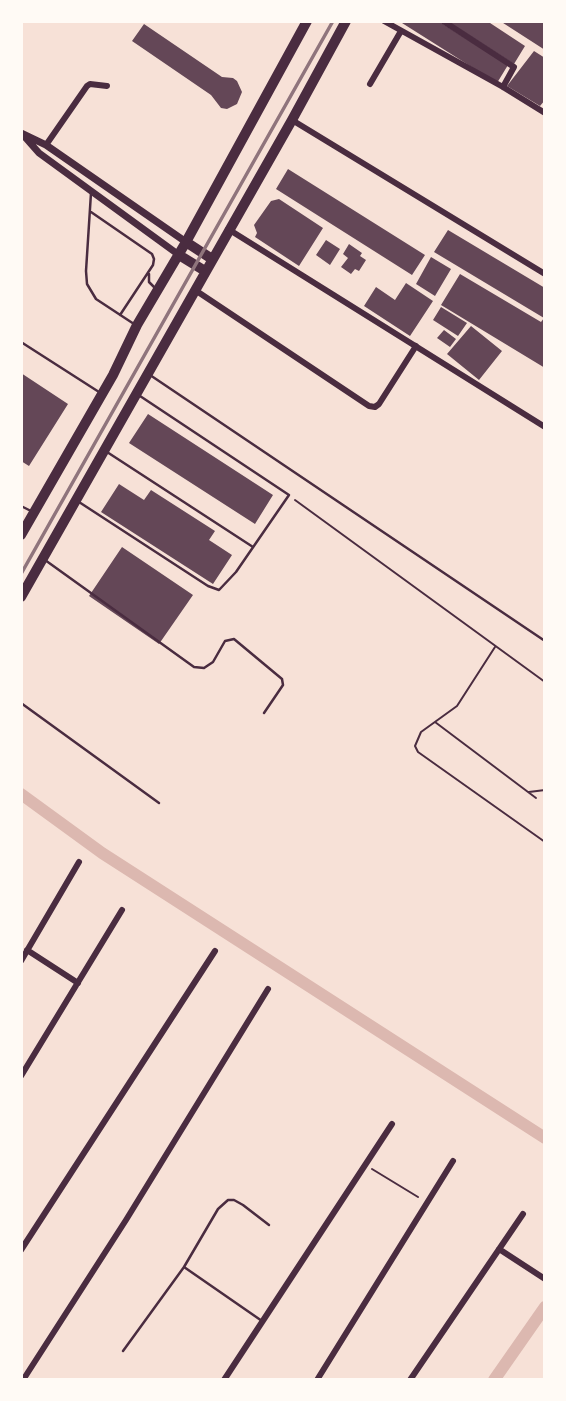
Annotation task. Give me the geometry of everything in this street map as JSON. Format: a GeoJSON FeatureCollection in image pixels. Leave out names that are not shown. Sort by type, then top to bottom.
{"type":"FeatureCollection","features":[{"type":"Feature","properties":{"kind":"main road"},"geometry":{"type":"LineString","coordinates":[[21,535],[102,394],[307,21]]}},
{"type":"Feature","properties":{"kind":"main road"},"geometry":{"type":"LineString","coordinates":[[21,597],[346,21]]}},
{"type":"Feature","properties":{"kind":"main road"},"geometry":{"type":"LineString","coordinates":[[186,242],[212,259]]}},
{"type":"Feature","properties":{"kind":"main road"},"geometry":{"type":"LineString","coordinates":[[179,255],[205,271]]}},
{"type":"Feature","properties":{"kind":"street"},"geometry":{"type":"LineString","coordinates":[[384,21],[545,113]]}},
{"type":"Feature","properties":{"kind":"street"},"geometry":{"type":"LineString","coordinates":[[370,84],[399,30],[401,21]]}},
{"type":"Feature","properties":{"kind":"street"},"geometry":{"type":"LineString","coordinates":[[443,21],[514,67],[503,87]]}},
{"type":"Feature","properties":{"kind":"street"},"geometry":{"type":"LineString","coordinates":[[46,145],[87,86],[107,86]]}},
{"type":"Feature","properties":{"kind":"street"},"geometry":{"type":"LineString","coordinates":[[292,120],[545,274]]}},
{"type":"Feature","properties":{"kind":"street"},"geometry":{"type":"LineString","coordinates":[[22,134],[46,145],[186,242]]}},
{"type":"Feature","properties":{"kind":"street"},"geometry":{"type":"LineString","coordinates":[[22,134],[39,153],[179,255]]}},
{"type":"Feature","properties":{"kind":"street"},"geometry":{"type":"LineString","coordinates":[[229,229],[545,427]]}},
{"type":"Feature","properties":{"kind":"street"},"geometry":{"type":"LineString","coordinates":[[195,290],[369,406],[375,407],[379,404],[415,346]]}},
{"type":"Feature","properties":{"kind":"street"},"geometry":{"type":"LineString","coordinates":[[21,961],[79,862]]}},
{"type":"Feature","properties":{"kind":"street"},"geometry":{"type":"LineString","coordinates":[[21,1076],[121,910]]}},
{"type":"Feature","properties":{"kind":"street"},"geometry":{"type":"LineString","coordinates":[[27,950],[78,983]]}},
{"type":"Feature","properties":{"kind":"street"},"geometry":{"type":"LineString","coordinates":[[21,1250],[215,951]]}},
{"type":"Feature","properties":{"kind":"street"},"geometry":{"type":"LineString","coordinates":[[23,1380],[126,1220],[268,989]]}},
{"type":"Feature","properties":{"kind":"street"},"geometry":{"type":"LineString","coordinates":[[224,1380],[393,1124]]}},
{"type":"Feature","properties":{"kind":"street"},"geometry":{"type":"LineString","coordinates":[[317,1380],[453,1161]]}},
{"type":"Feature","properties":{"kind":"street"},"geometry":{"type":"LineString","coordinates":[[410,1380],[523,1214]]}},
{"type":"Feature","properties":{"kind":"street"},"geometry":{"type":"LineString","coordinates":[[499,1249],[545,1279]]}},
{"type":"Feature","properties":{"kind":"lane"},"geometry":{"type":"LineString","coordinates":[[91,190],[87,285],[96,299],[137,326]]}},
{"type":"Feature","properties":{"kind":"lane"},"geometry":{"type":"LineString","coordinates":[[91,212],[152,254],[153,265],[120,315]]}},
{"type":"Feature","properties":{"kind":"lane"},"geometry":{"type":"LineString","coordinates":[[149,271],[149,282],[158,290]]}},
{"type":"Feature","properties":{"kind":"lane"},"geometry":{"type":"LineString","coordinates":[[21,342],[102,394]]}},
{"type":"Feature","properties":{"kind":"lane"},"geometry":{"type":"LineString","coordinates":[[148,373],[545,641]]}},
{"type":"Feature","properties":{"kind":"lane"},"geometry":{"type":"LineString","coordinates":[[76,500],[208,586],[219,590],[236,572],[289,495],[136,394]]}},
{"type":"Feature","properties":{"kind":"lane"},"geometry":{"type":"LineString","coordinates":[[104,450],[253,547]]}},
{"type":"Feature","properties":{"kind":"lane"},"geometry":{"type":"LineString","coordinates":[[21,506],[33,513]]}},
{"type":"Feature","properties":{"kind":"lane"},"geometry":{"type":"LineString","coordinates":[[43,558],[194,667],[204,668],[213,662],[225,641],[234,639],[282,679],[283,685],[264,713]]}},
{"type":"Feature","properties":{"kind":"lane"},"geometry":{"type":"LineString","coordinates":[[21,703],[159,803]]}},
{"type":"Feature","properties":{"kind":"lane"},"geometry":{"type":"LineString","coordinates":[[123,1351],[184,1267],[218,1209],[228,1199],[243,1205],[269,1225]]}},
{"type":"Feature","properties":{"kind":"lane"},"geometry":{"type":"LineString","coordinates":[[184,1267],[262,1321]]}},
{"type":"Feature","properties":{"kind":"path"},"geometry":{"type":"LineString","coordinates":[[289,495],[545,682]]}},
{"type":"Feature","properties":{"kind":"path"},"geometry":{"type":"LineString","coordinates":[[496,646],[457,706],[421,732],[415,746],[418,752],[545,842]]}},
{"type":"Feature","properties":{"kind":"path"},"geometry":{"type":"LineString","coordinates":[[435,722],[536,799]]}},
{"type":"Feature","properties":{"kind":"path"},"geometry":{"type":"LineString","coordinates":[[528,792],[545,790]]}},
{"type":"Feature","properties":{"kind":"path"},"geometry":{"type":"LineString","coordinates":[[365,1164],[428,1203]]}},
{"type":"Feature","properties":{"kind":"building"},"geometry":{"type":"Polygon","coordinates":[[[438,21],[508,65],[497,83],[402,23],[438,21]]]}},
{"type":"Feature","properties":{"kind":"building"},"geometry":{"type":"Polygon","coordinates":[[[447,21],[487,21],[525,46],[514,64],[447,21]]]}},
{"type":"Feature","properties":{"kind":"building"},"geometry":{"type":"Polygon","coordinates":[[[500,21],[540,21],[545,24],[545,50],[500,21]]]}},
{"type":"Feature","properties":{"kind":"building"},"geometry":{"type":"Polygon","coordinates":[[[144,24],[222,77],[237,81],[242,92],[237,104],[227,109],[221,108],[211,95],[132,41],[144,24]]]}},
{"type":"Feature","properties":{"kind":"building"},"geometry":{"type":"Polygon","coordinates":[[[534,51],[545,58],[545,100],[540,106],[507,86],[534,51]]]}},
{"type":"Feature","properties":{"kind":"building"},"geometry":{"type":"Polygon","coordinates":[[[288,169],[425,255],[412,275],[276,189],[288,169]]]}},
{"type":"Feature","properties":{"kind":"building"},"geometry":{"type":"Polygon","coordinates":[[[279,199],[323,228],[299,266],[255,237],[257,233],[254,225],[271,201],[279,199]]]}},
{"type":"Feature","properties":{"kind":"building"},"geometry":{"type":"Polygon","coordinates":[[[448,230],[545,288],[545,368],[441,305],[460,274],[541,322],[544,318],[434,252],[448,230]]]}},
{"type":"Feature","properties":{"kind":"building"},"geometry":{"type":"Polygon","coordinates":[[[326,240],[340,249],[330,265],[316,255],[326,240]]]}},
{"type":"Feature","properties":{"kind":"building"},"geometry":{"type":"Polygon","coordinates":[[[349,244],[362,253],[360,256],[366,260],[359,271],[355,269],[351,274],[341,267],[348,258],[343,254],[349,244]]]}},
{"type":"Feature","properties":{"kind":"building"},"geometry":{"type":"Polygon","coordinates":[[[431,257],[451,269],[435,296],[416,284],[431,257]]]}},
{"type":"Feature","properties":{"kind":"building"},"geometry":{"type":"Polygon","coordinates":[[[406,283],[433,301],[410,336],[364,306],[376,287],[395,300],[406,283]]]}},
{"type":"Feature","properties":{"kind":"building"},"geometry":{"type":"Polygon","coordinates":[[[441,307],[467,323],[458,336],[433,320],[441,307]]]}},
{"type":"Feature","properties":{"kind":"building"},"geometry":{"type":"Polygon","coordinates":[[[471,326],[502,351],[479,380],[447,354],[471,326]]]}},
{"type":"Feature","properties":{"kind":"building"},"geometry":{"type":"Polygon","coordinates":[[[444,330],[456,339],[450,347],[437,338],[444,330]]]}},
{"type":"Feature","properties":{"kind":"building"},"geometry":{"type":"Polygon","coordinates":[[[21,373],[68,404],[29,466],[21,461],[21,373]]]}},
{"type":"Feature","properties":{"kind":"building"},"geometry":{"type":"Polygon","coordinates":[[[148,414],[273,495],[255,524],[129,443],[148,414]]]}},
{"type":"Feature","properties":{"kind":"building"},"geometry":{"type":"Polygon","coordinates":[[[119,484],[144,500],[151,490],[215,531],[209,540],[232,555],[213,584],[101,512],[119,484]]]}},
{"type":"Feature","properties":{"kind":"building"},"geometry":{"type":"Polygon","coordinates":[[[122,547],[193,595],[159,644],[89,596],[122,547]]]}},
{"type":"Feature","properties":{"kind":"waterway"},"geometry":{"type":"LineString","coordinates":[[21,794],[102,853],[545,1138]]}},
{"type":"Feature","properties":{"kind":"waterway"},"geometry":{"type":"LineString","coordinates":[[494,1380],[545,1307]]}},
{"type":"Feature","properties":{"kind":"railway"},"geometry":{"type":"LineString","coordinates":[[21,574],[333,21]]}}]}
